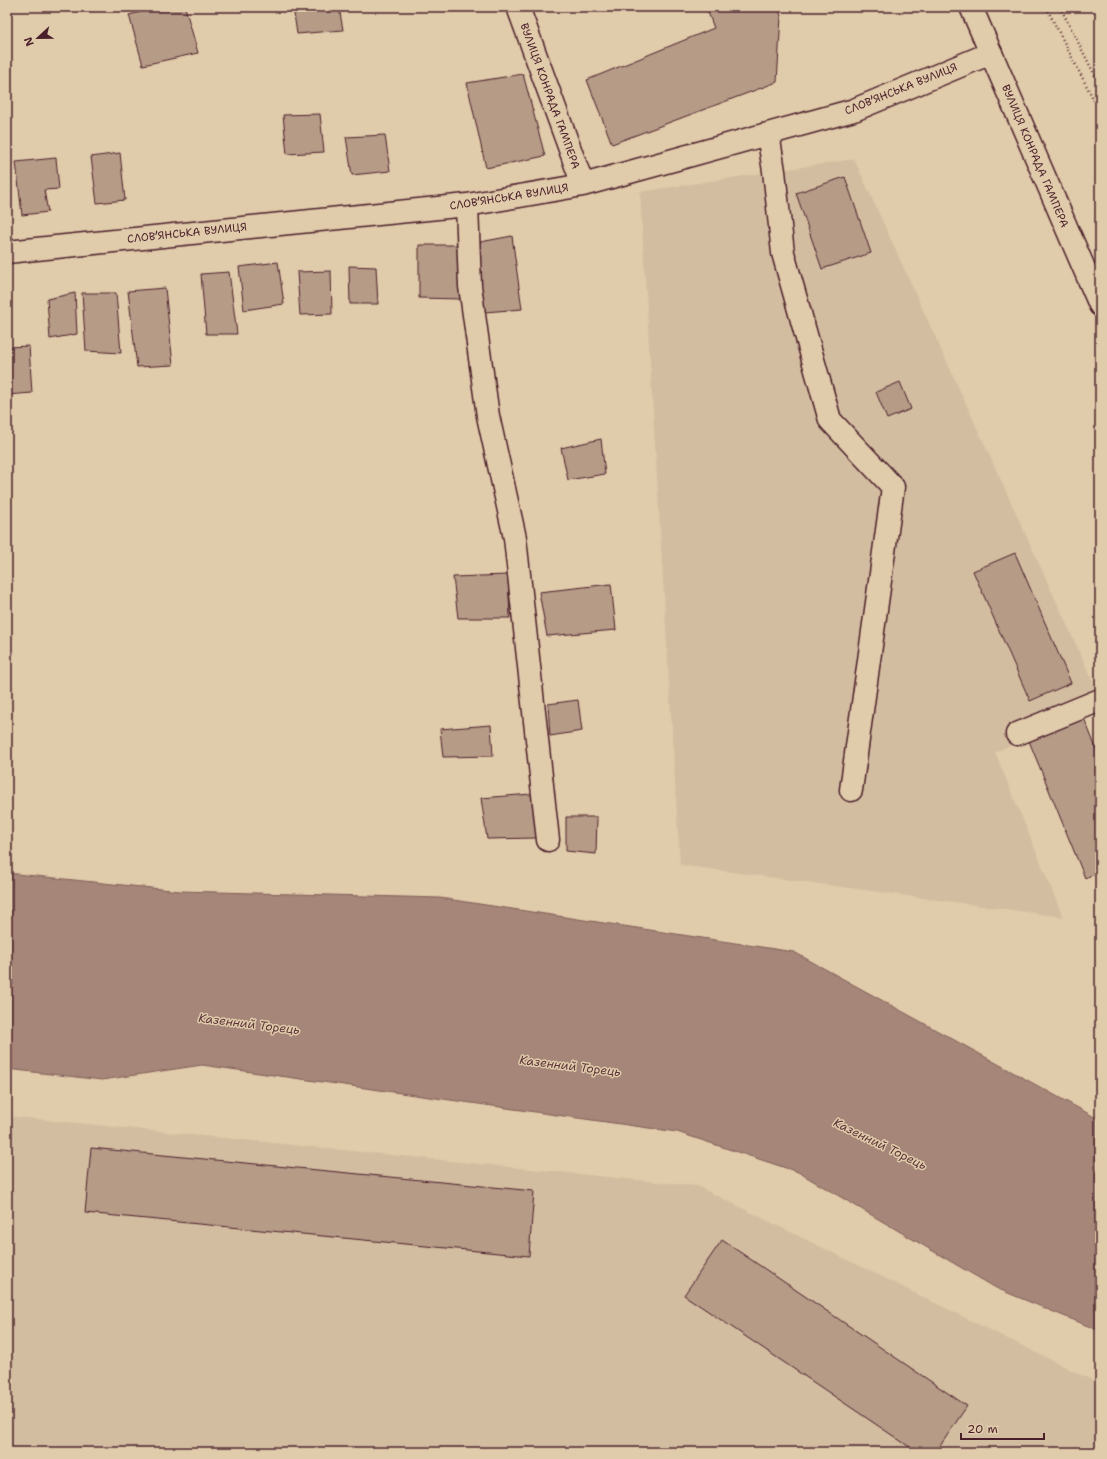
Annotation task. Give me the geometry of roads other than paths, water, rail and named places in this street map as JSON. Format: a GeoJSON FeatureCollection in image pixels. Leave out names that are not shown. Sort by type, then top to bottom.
{"type":"FeatureCollection","features":[{"type":"Feature","properties":{"kind":"street","name":"ВУЛИЦЯ КОНРАДА ГАМПЕРА"},"geometry":{"type":"LineString","coordinates":[[518,7],[583,185]]}},
{"type":"Feature","properties":{"kind":"street","name":"ВУЛИЦЯ КОНРАДА ГАМПЕРА"},"geometry":{"type":"LineString","coordinates":[[971,7],[1100,305]]}},
{"type":"Feature","properties":{"kind":"street","name":"СЛОВ’ЯНСЬКА ВУЛИЦЯ"},"geometry":{"type":"LineString","coordinates":[[7,252],[467,205],[583,185],[854,110],[991,53]]}},
{"type":"Feature","properties":{"kind":"street"},"geometry":{"type":"LineString","coordinates":[[768,134],[774,171],[783,253],[830,420],[893,487],[851,790]]}},
{"type":"Feature","properties":{"kind":"street"},"geometry":{"type":"LineString","coordinates":[[467,205],[470,286],[488,416],[515,538],[548,840]]}},
{"type":"Feature","properties":{"kind":"street"},"geometry":{"type":"LineString","coordinates":[[1017,734],[1100,700]]}},
{"type":"Feature","properties":{"kind":"water","name":"Казенний Торець"},"geometry":{"type":"Polygon","coordinates":[[[7,873],[180,891],[440,898],[794,952],[1100,1120],[1100,1331],[996,1288],[798,1172],[677,1132],[202,1065],[102,1080],[7,1069],[7,873]]]}}]}
